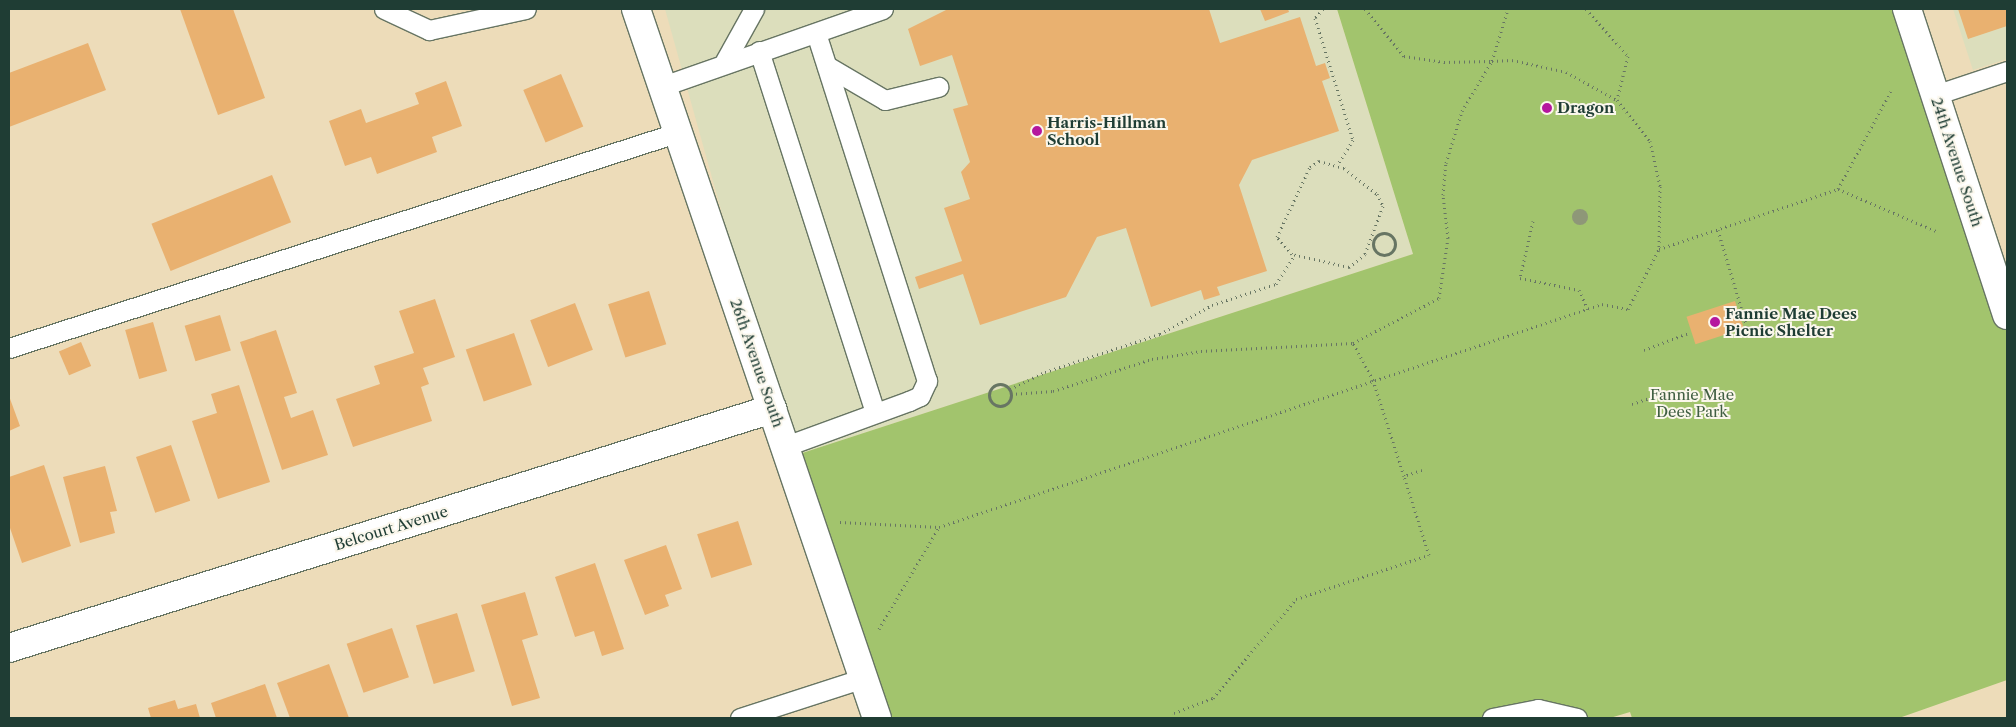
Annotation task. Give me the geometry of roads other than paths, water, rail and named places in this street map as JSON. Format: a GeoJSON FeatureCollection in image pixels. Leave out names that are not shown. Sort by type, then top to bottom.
{"type":"FeatureCollection","features":[{"type":"Feature","properties":{"kind":"street","name":"26th Avenue South"},"geometry":{"type":"LineString","coordinates":[[636,9],[877,718]]}},
{"type":"Feature","properties":{"kind":"street","name":"24th Avenue South"},"geometry":{"type":"LineString","coordinates":[[1906,9],[2007,315]]}},
{"type":"Feature","properties":{"kind":"street","name":"Belcourt Avenue"},"geometry":{"type":"LineString","coordinates":[[9,648],[772,409]]}},
{"type":"Feature","properties":{"kind":"lane"},"geometry":{"type":"LineString","coordinates":[[384,9],[429,30],[526,9]]}},
{"type":"Feature","properties":{"kind":"lane"},"geometry":{"type":"LineString","coordinates":[[725,61],[754,9]]}},
{"type":"Feature","properties":{"kind":"lane"},"geometry":{"type":"LineString","coordinates":[[663,86],[725,61],[816,33],[883,9]]}},
{"type":"Feature","properties":{"kind":"lane"},"geometry":{"type":"LineString","coordinates":[[786,446],[920,396],[926,389],[928,372],[816,33]]}},
{"type":"Feature","properties":{"kind":"lane"},"geometry":{"type":"LineString","coordinates":[[759,50],[874,413]]}},
{"type":"Feature","properties":{"kind":"lane"},"geometry":{"type":"LineString","coordinates":[[827,66],[885,100],[938,87]]}},
{"type":"Feature","properties":{"kind":"lane"},"geometry":{"type":"LineString","coordinates":[[1935,94],[2007,71]]}},
{"type":"Feature","properties":{"kind":"lane"},"geometry":{"type":"LineString","coordinates":[[9,348],[679,132]]}},
{"type":"Feature","properties":{"kind":"lane"},"geometry":{"type":"LineString","coordinates":[[740,718],[864,678]]}},
{"type":"Feature","properties":{"kind":"lane"},"geometry":{"type":"LineString","coordinates":[[1492,718],[1538,709],[1577,718]]}},
{"type":"Feature","properties":{"kind":"place","name":"Dragon"},"geometry":{"type":"Point","coordinates":[1547,108]}},
{"type":"Feature","properties":{"kind":"place","name":"Harris-Hillman School"},"geometry":{"type":"Point","coordinates":[1037,131]}},
{"type":"Feature","properties":{"kind":"place","name":"Fannie Mae Dees Picnic Shelter"},"geometry":{"type":"Point","coordinates":[1715,322]}},
{"type":"Feature","properties":{"kind":"park label","name":"Fannie Mae Dees Park"},"geometry":{"type":"Point","coordinates":[1692,402]}}]}
